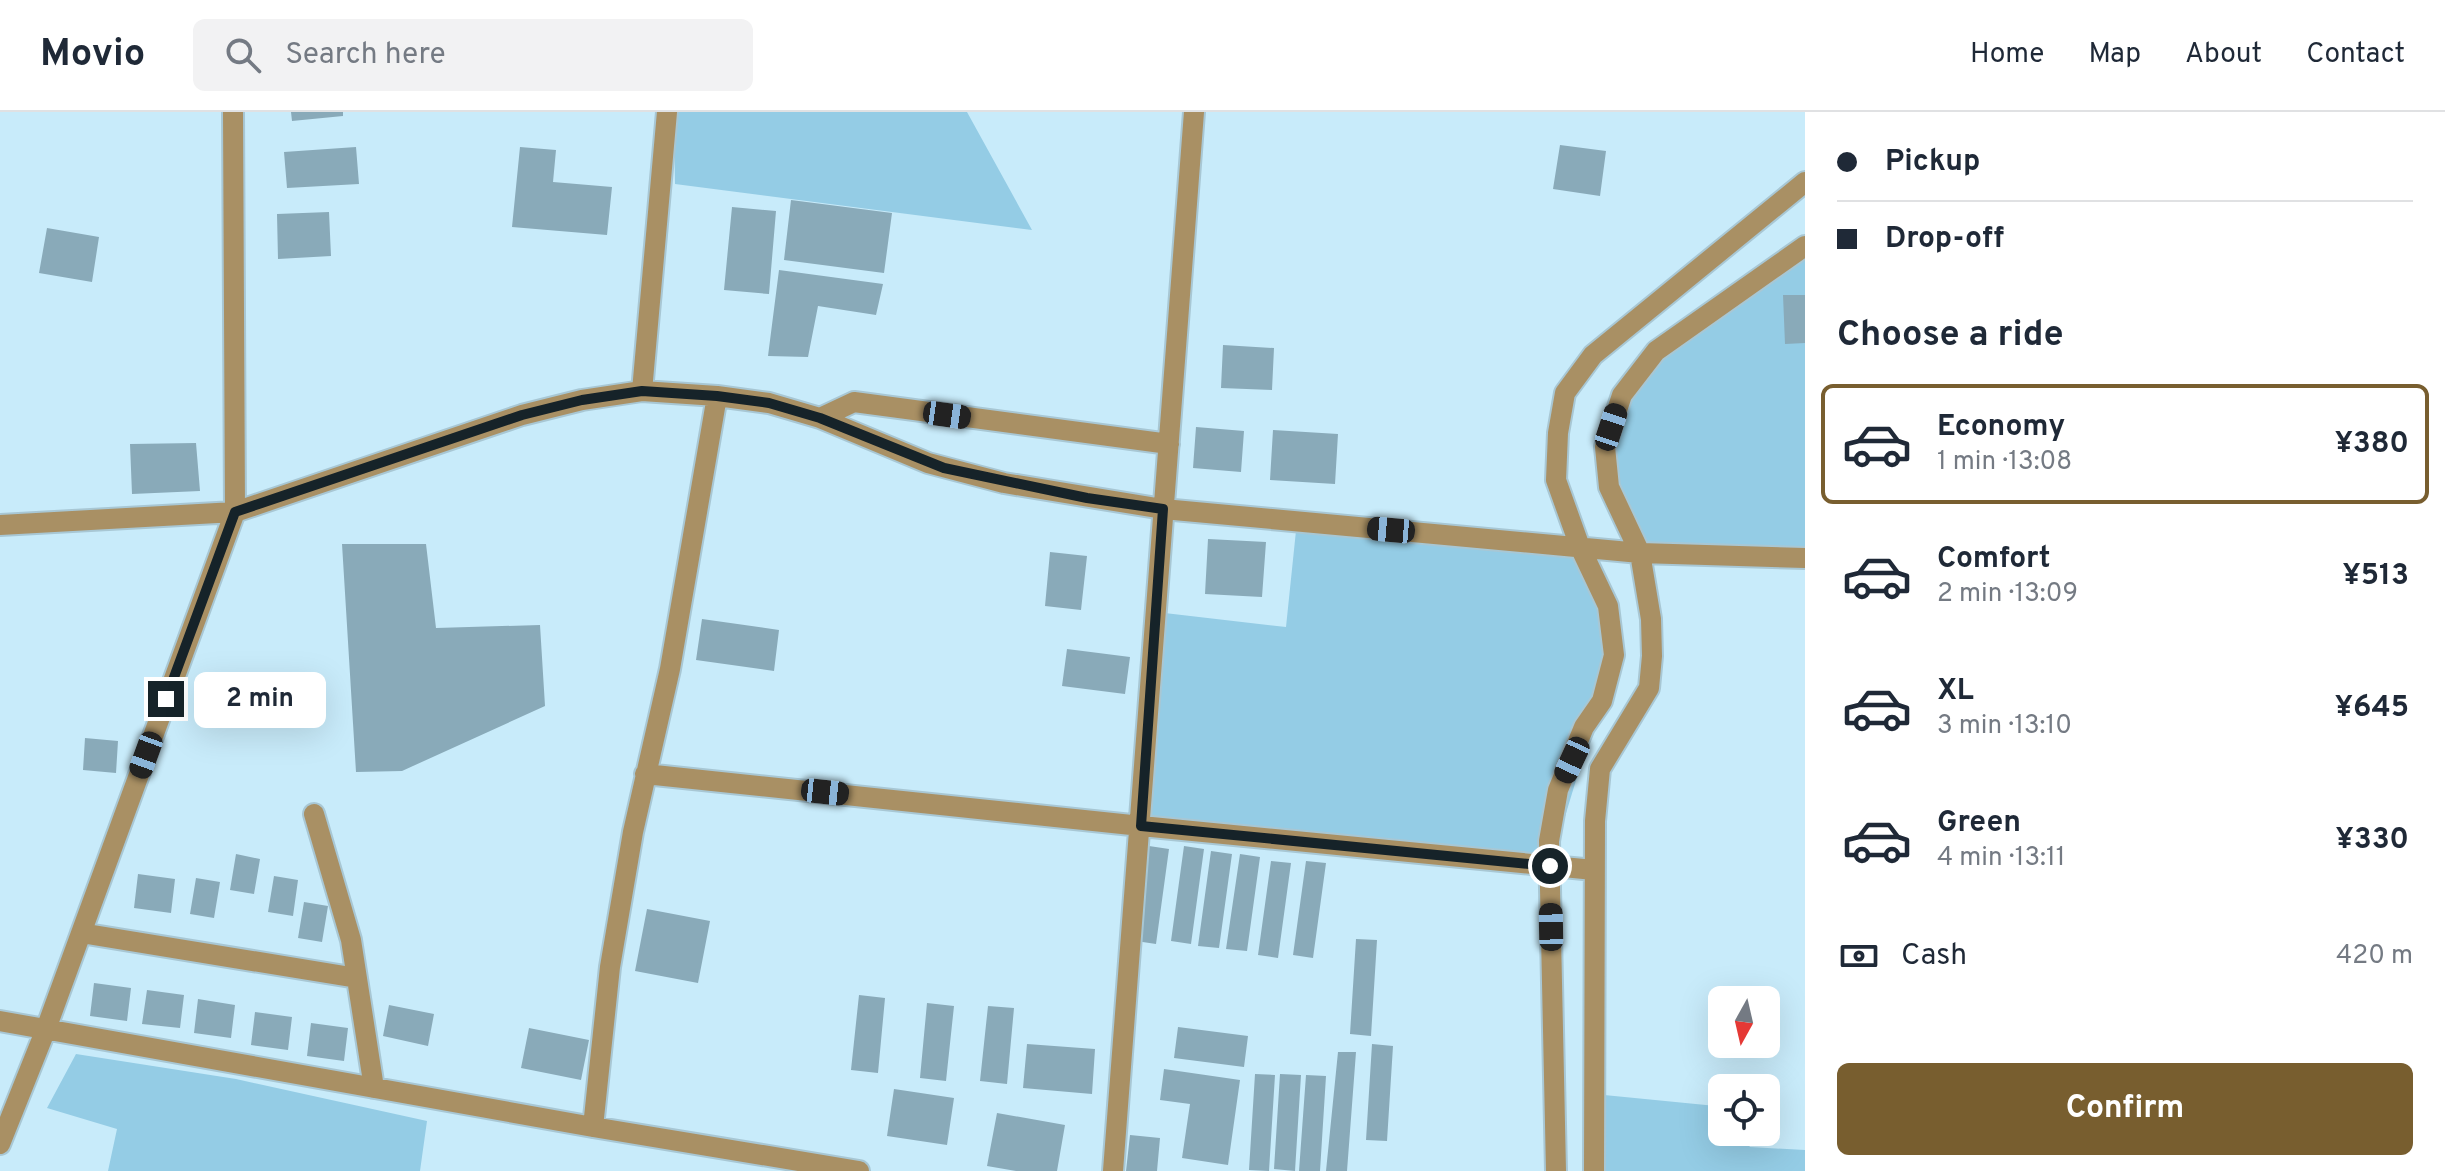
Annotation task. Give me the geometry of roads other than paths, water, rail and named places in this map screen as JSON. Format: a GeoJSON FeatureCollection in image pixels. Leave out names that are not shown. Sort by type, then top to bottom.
{"type":"FeatureCollection","features":[{"type":"Feature","properties":{"kind":"street"},"geometry":{"type":"LineString","coordinates":[[0,1144],[46,1029],[235,512],[233,112]]}},
{"type":"Feature","properties":{"kind":"street"},"geometry":{"type":"LineString","coordinates":[[642,391],[667,112]]}},
{"type":"Feature","properties":{"kind":"street"},"geometry":{"type":"LineString","coordinates":[[1113,1171],[1194,112]]}},
{"type":"Feature","properties":{"kind":"street"},"geometry":{"type":"LineString","coordinates":[[1556,1171],[1549,841],[1558,790],[1584,727],[1602,701],[1614,655],[1608,606],[1580,547],[1556,480],[1558,433],[1565,393],[1593,355],[1805,182]]}},
{"type":"Feature","properties":{"kind":"street"},"geometry":{"type":"LineString","coordinates":[[1594,1171],[1594,870],[1600,769],[1649,688],[1652,656],[1651,619],[1640,553],[1609,487],[1605,447],[1622,395],[1656,351],[1805,246]]}},
{"type":"Feature","properties":{"kind":"street"},"geometry":{"type":"LineString","coordinates":[[0,525],[235,512],[522,415],[582,400],[642,391],[769,403],[820,418],[944,468],[1087,498],[1163,509],[1640,553],[1805,558]]}},
{"type":"Feature","properties":{"kind":"street"},"geometry":{"type":"LineString","coordinates":[[593,1127],[610,967],[645,774],[670,669],[717,396]]}},
{"type":"Feature","properties":{"kind":"street"},"geometry":{"type":"LineString","coordinates":[[820,418],[854,402],[1169,444]]}},
{"type":"Feature","properties":{"kind":"street"},"geometry":{"type":"LineString","coordinates":[[645,774],[1594,870]]}},
{"type":"Feature","properties":{"kind":"street"},"geometry":{"type":"LineString","coordinates":[[314,814],[351,940],[374,1088]]}},
{"type":"Feature","properties":{"kind":"street"},"geometry":{"type":"LineString","coordinates":[[81,933],[357,978]]}},
{"type":"Feature","properties":{"kind":"street"},"geometry":{"type":"LineString","coordinates":[[0,1021],[593,1127],[859,1171]]}}]}
